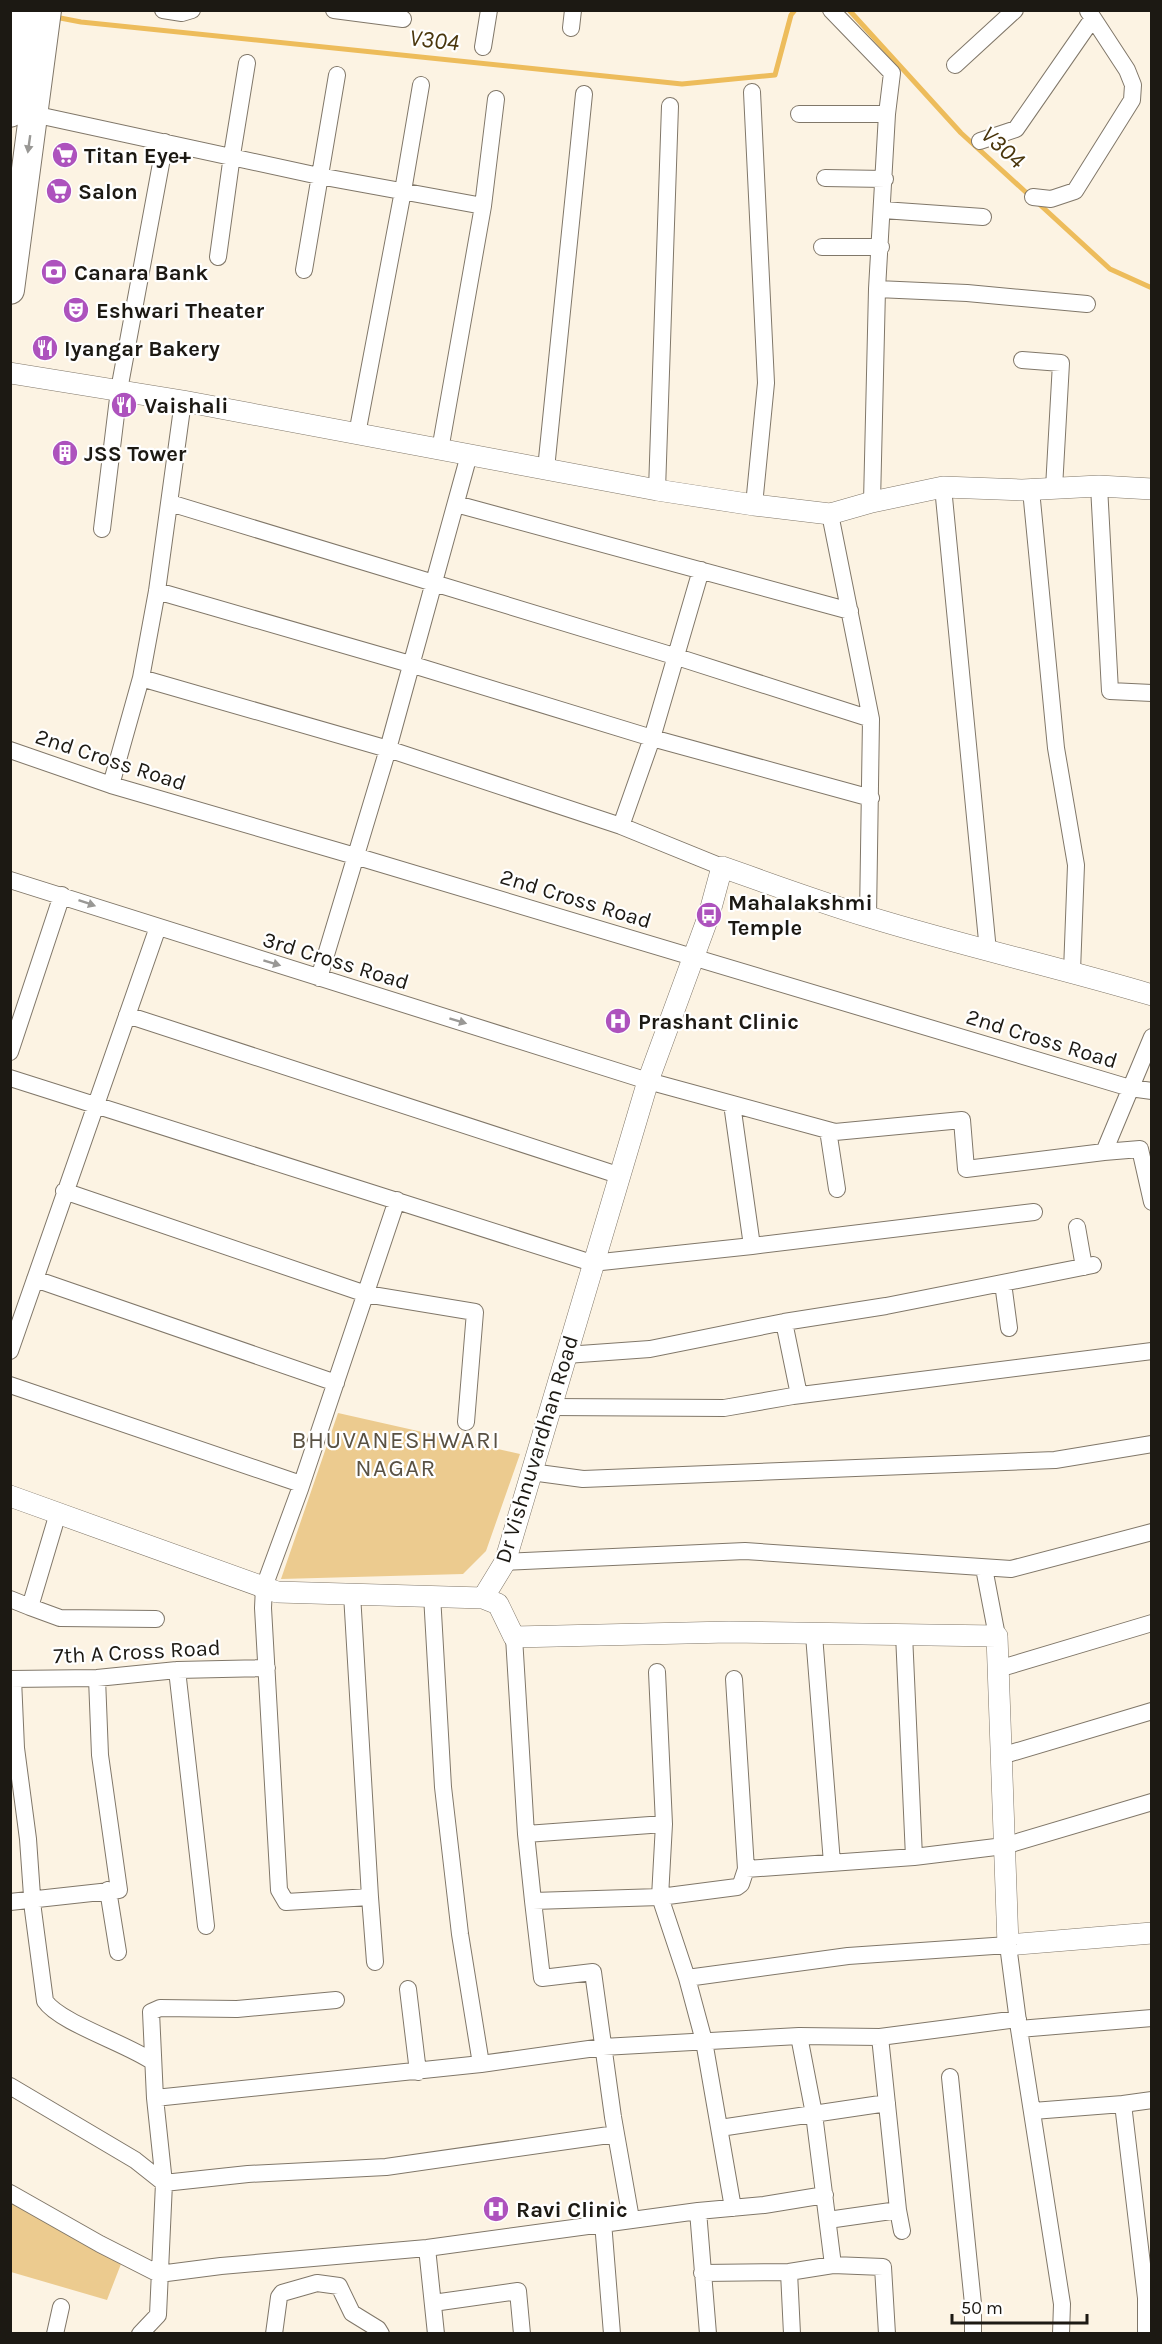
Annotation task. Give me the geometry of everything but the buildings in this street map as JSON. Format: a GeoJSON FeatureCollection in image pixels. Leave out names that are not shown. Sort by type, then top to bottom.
{"type":"FeatureCollection","features":[{"type":"Feature","properties":{"kind":"highway"},"geometry":{"type":"LineString","coordinates":[[10,290],[22,113],[31,42],[26,10]]}},
{"type":"Feature","properties":{"kind":"highway"},"geometry":{"type":"LineString","coordinates":[[31,42],[46,10]]}},
{"type":"Feature","properties":{"kind":"street"},"geometry":{"type":"LineString","coordinates":[[163,10],[182,13],[192,10]]}},
{"type":"Feature","properties":{"kind":"street"},"geometry":{"type":"LineString","coordinates":[[334,10],[403,19]]}},
{"type":"Feature","properties":{"kind":"street"},"geometry":{"type":"LineString","coordinates":[[483,47],[489,10]]}},
{"type":"Feature","properties":{"kind":"street"},"geometry":{"type":"LineString","coordinates":[[571,28],[573,10]]}},
{"type":"Feature","properties":{"kind":"street"},"geometry":{"type":"LineString","coordinates":[[831,10],[892,73],[887,114],[878,289],[872,501]]}},
{"type":"Feature","properties":{"kind":"street"},"geometry":{"type":"LineString","coordinates":[[955,65],[1014,10]]}},
{"type":"Feature","properties":{"kind":"street"},"geometry":{"type":"LineString","coordinates":[[980,141],[1016,129],[1090,14],[1127,70],[1133,85],[1132,100],[1075,192],[1051,199],[1033,197]]}},
{"type":"Feature","properties":{"kind":"street"},"geometry":{"type":"LineString","coordinates":[[218,257],[248,63]]}},
{"type":"Feature","properties":{"kind":"street"},"geometry":{"type":"LineString","coordinates":[[304,270],[337,75]]}},
{"type":"Feature","properties":{"kind":"street"},"geometry":{"type":"LineString","coordinates":[[357,434],[403,191],[420,85]]}},
{"type":"Feature","properties":{"kind":"street"},"geometry":{"type":"LineString","coordinates":[[752,92],[766,383],[754,505]]}},
{"type":"Feature","properties":{"kind":"street"},"geometry":{"type":"LineString","coordinates":[[546,469],[584,94]]}},
{"type":"Feature","properties":{"kind":"street"},"geometry":{"type":"LineString","coordinates":[[440,450],[483,206],[496,99]]}},
{"type":"Feature","properties":{"kind":"street"},"geometry":{"type":"LineString","coordinates":[[657,490],[670,105]]}},
{"type":"Feature","properties":{"kind":"street"},"geometry":{"type":"LineString","coordinates":[[22,113],[319,176],[483,206]]}},
{"type":"Feature","properties":{"kind":"street"},"geometry":{"type":"LineString","coordinates":[[799,114],[887,114]]}},
{"type":"Feature","properties":{"kind":"street"},"geometry":{"type":"LineString","coordinates":[[102,529],[119,390],[165,142]]}},
{"type":"Feature","properties":{"kind":"street"},"geometry":{"type":"LineString","coordinates":[[825,178],[885,179]]}},
{"type":"Feature","properties":{"kind":"street"},"geometry":{"type":"LineString","coordinates":[[883,210],[983,217]]}},
{"type":"Feature","properties":{"kind":"street"},"geometry":{"type":"LineString","coordinates":[[822,247],[881,247]]}},
{"type":"Feature","properties":{"kind":"street"},"geometry":{"type":"LineString","coordinates":[[878,289],[967,293],[1087,304]]}},
{"type":"Feature","properties":{"kind":"street"},"geometry":{"type":"LineString","coordinates":[[1022,360],[1061,363],[1054,488]]}},
{"type":"Feature","properties":{"kind":"street"},"geometry":{"type":"LineString","coordinates":[[10,373],[183,401],[657,490],[830,514],[872,501],[944,487],[1031,490],[1099,486],[1152,489]]}},
{"type":"Feature","properties":{"kind":"street"},"geometry":{"type":"LineString","coordinates":[[111,785],[141,678],[157,591],[183,401]]}},
{"type":"Feature","properties":{"kind":"street"},"geometry":{"type":"LineString","coordinates":[[319,978],[388,749],[469,455]]}},
{"type":"Feature","properties":{"kind":"street"},"geometry":{"type":"LineString","coordinates":[[1099,486],[1110,691],[1152,693]]}},
{"type":"Feature","properties":{"kind":"street"},"geometry":{"type":"LineString","coordinates":[[944,487],[988,951]]}},
{"type":"Feature","properties":{"kind":"street"},"geometry":{"type":"LineString","coordinates":[[1031,490],[1056,748],[1076,865],[1071,971]]}},
{"type":"Feature","properties":{"kind":"street"},"geometry":{"type":"LineString","coordinates":[[170,503],[674,656],[871,719]]}},
{"type":"Feature","properties":{"kind":"street"},"geometry":{"type":"LineString","coordinates":[[456,504],[850,611]]}},
{"type":"Feature","properties":{"kind":"street"},"geometry":{"type":"LineString","coordinates":[[830,514],[871,719],[868,917]]}},
{"type":"Feature","properties":{"kind":"street"},"geometry":{"type":"LineString","coordinates":[[621,826],[652,738],[674,656],[701,570]]}},
{"type":"Feature","properties":{"kind":"street"},"geometry":{"type":"LineString","coordinates":[[157,591],[410,664],[652,738],[871,798]]}},
{"type":"Feature","properties":{"kind":"street"},"geometry":{"type":"LineString","coordinates":[[141,678],[388,749],[621,826],[722,867],[868,917],[1152,995]]}},
{"type":"Feature","properties":{"kind":"street","name":"2nd Cross Road"},"geometry":{"type":"LineString","coordinates":[[10,750],[111,785],[693,956],[1130,1088],[1152,1091]]}},
{"type":"Feature","properties":{"kind":"street","name":"Dr Vishnuvardhan Road"},"geometry":{"type":"LineString","coordinates":[[483,1598],[505,1562],[592,1263],[621,1176],[648,1081],[709,915],[722,867]]}},
{"type":"Feature","properties":{"kind":"street","name":"3rd Cross Road"},"geometry":{"type":"LineString","coordinates":[[10,880],[648,1081],[835,1132],[962,1120],[966,1169],[1104,1152]]}},
{"type":"Feature","properties":{"kind":"street"},"geometry":{"type":"LineString","coordinates":[[10,1052],[63,895]]}},
{"type":"Feature","properties":{"kind":"street"},"geometry":{"type":"LineString","coordinates":[[10,1350],[158,927]]}},
{"type":"Feature","properties":{"kind":"street"},"geometry":{"type":"LineString","coordinates":[[127,1015],[621,1176]]}},
{"type":"Feature","properties":{"kind":"street"},"geometry":{"type":"LineString","coordinates":[[1152,1037],[1104,1152],[1140,1149],[1152,1202]]}},
{"type":"Feature","properties":{"kind":"street"},"geometry":{"type":"LineString","coordinates":[[10,1078],[592,1263],[1034,1212]]}},
{"type":"Feature","properties":{"kind":"street"},"geometry":{"type":"LineString","coordinates":[[732,1104],[752,1246]]}},
{"type":"Feature","properties":{"kind":"street"},"geometry":{"type":"LineString","coordinates":[[828,1130],[837,1189]]}},
{"type":"Feature","properties":{"kind":"street"},"geometry":{"type":"LineString","coordinates":[[64,1191],[366,1294],[475,1312],[466,1422]]}},
{"type":"Feature","properties":{"kind":"street"},"geometry":{"type":"LineString","coordinates":[[370,1897],[286,1902],[279,1890],[262,1608],[264,1587],[397,1200]]}},
{"type":"Feature","properties":{"kind":"street"},"geometry":{"type":"LineString","coordinates":[[566,1355],[650,1350],[784,1322],[886,1306],[1089,1266],[1077,1227]]}},
{"type":"Feature","properties":{"kind":"street"},"geometry":{"type":"LineString","coordinates":[[34,1279],[336,1383]]}},
{"type":"Feature","properties":{"kind":"street"},"geometry":{"type":"LineString","coordinates":[[1003,1283],[1009,1328]]}},
{"type":"Feature","properties":{"kind":"street"},"geometry":{"type":"LineString","coordinates":[[784,1322],[799,1395]]}},
{"type":"Feature","properties":{"kind":"street"},"geometry":{"type":"LineString","coordinates":[[550,1407],[724,1408],[799,1395],[1152,1351]]}},
{"type":"Feature","properties":{"kind":"street"},"geometry":{"type":"LineString","coordinates":[[10,1385],[301,1484]]}},
{"type":"Feature","properties":{"kind":"street"},"geometry":{"type":"LineString","coordinates":[[531,1472],[583,1479],[1055,1460],[1152,1444]]}},
{"type":"Feature","properties":{"kind":"street"},"geometry":{"type":"LineString","coordinates":[[10,1496],[277,1592],[432,1595],[483,1598],[498,1604],[514,1637],[526,1834],[542,1978],[593,1972],[616,2134],[631,2219]]}},
{"type":"Feature","properties":{"kind":"street"},"geometry":{"type":"LineString","coordinates":[[30,1607],[58,1513]]}},
{"type":"Feature","properties":{"kind":"street"},"geometry":{"type":"LineString","coordinates":[[505,1562],[745,1551],[1011,1569],[1152,1532]]}},
{"type":"Feature","properties":{"kind":"street"},"geometry":{"type":"LineString","coordinates":[[984,1568],[997,1636],[1008,1945],[1018,2024],[1062,2304],[1061,2334]]}},
{"type":"Feature","properties":{"kind":"street"},"geometry":{"type":"LineString","coordinates":[[351,1594],[375,1962]]}},
{"type":"Feature","properties":{"kind":"street"},"geometry":{"type":"LineString","coordinates":[[432,1595],[443,1787],[460,1934],[481,2064]]}},
{"type":"Feature","properties":{"kind":"street"},"geometry":{"type":"LineString","coordinates":[[10,1599],[60,1618],[156,1619]]}},
{"type":"Feature","properties":{"kind":"street"},"geometry":{"type":"LineString","coordinates":[[998,1669],[1152,1623]]}},
{"type":"Feature","properties":{"kind":"street"},"geometry":{"type":"LineString","coordinates":[[514,1637],[729,1632],[997,1636]]}},
{"type":"Feature","properties":{"kind":"street"},"geometry":{"type":"LineString","coordinates":[[904,1634],[914,1857]]}},
{"type":"Feature","properties":{"kind":"street"},"geometry":{"type":"LineString","coordinates":[[814,1635],[831,1863]]}},
{"type":"Feature","properties":{"kind":"street","name":"7th A Cross Road"},"geometry":{"type":"LineString","coordinates":[[12,1679],[97,1678],[177,1670],[267,1668]]}},
{"type":"Feature","properties":{"kind":"street"},"geometry":{"type":"LineString","coordinates":[[177,1670],[206,1926]]}},
{"type":"Feature","properties":{"kind":"street"},"geometry":{"type":"LineString","coordinates":[[657,1672],[664,1824],[660,1897],[687,1978],[704,2041],[733,2208]]}},
{"type":"Feature","properties":{"kind":"street"},"geometry":{"type":"LineString","coordinates":[[10,1902],[119,1890],[100,1755],[97,1678]]}},
{"type":"Feature","properties":{"kind":"street"},"geometry":{"type":"LineString","coordinates":[[12,1679],[16,1748],[45,2001],[64,2016],[138,2051],[153,2062]]}},
{"type":"Feature","properties":{"kind":"street"},"geometry":{"type":"LineString","coordinates":[[533,1901],[660,1897],[737,1887],[741,1884],[746,1869],[734,1679]]}},
{"type":"Feature","properties":{"kind":"street"},"geometry":{"type":"LineString","coordinates":[[1001,1756],[1152,1711]]}},
{"type":"Feature","properties":{"kind":"street"},"geometry":{"type":"LineString","coordinates":[[746,1869],[914,1857],[1004,1846],[1152,1802]]}},
{"type":"Feature","properties":{"kind":"street"},"geometry":{"type":"LineString","coordinates":[[526,1834],[664,1824]]}},
{"type":"Feature","properties":{"kind":"street"},"geometry":{"type":"LineString","coordinates":[[108,1890],[118,1952]]}},
{"type":"Feature","properties":{"kind":"street"},"geometry":{"type":"LineString","coordinates":[[687,1978],[848,1956],[1152,1933]]}},
{"type":"Feature","properties":{"kind":"street"},"geometry":{"type":"LineString","coordinates":[[408,1989],[418,2072]]}},
{"type":"Feature","properties":{"kind":"street"},"geometry":{"type":"LineString","coordinates":[[147,2332],[158,2315],[164,2183],[155,2098],[151,2012],[160,2008],[237,2008],[336,2000]]}},
{"type":"Feature","properties":{"kind":"street"},"geometry":{"type":"LineString","coordinates":[[155,2098],[418,2072],[603,2047],[799,2036],[880,2037],[1018,2024],[1152,2018]]}},
{"type":"Feature","properties":{"kind":"street"},"geometry":{"type":"LineString","coordinates":[[799,2036],[814,2114],[833,2265]]}},
{"type":"Feature","properties":{"kind":"street"},"geometry":{"type":"LineString","coordinates":[[880,2037],[902,2231]]}},
{"type":"Feature","properties":{"kind":"street"},"geometry":{"type":"LineString","coordinates":[[950,2077],[973,2304],[973,2334]]}},
{"type":"Feature","properties":{"kind":"street"},"geometry":{"type":"LineString","coordinates":[[10,2086],[135,2160],[164,2183],[248,2174],[386,2167],[616,2134]]}},
{"type":"Feature","properties":{"kind":"street"},"geometry":{"type":"LineString","coordinates":[[1033,2111],[1152,2100]]}},
{"type":"Feature","properties":{"kind":"street"},"geometry":{"type":"LineString","coordinates":[[720,2128],[887,2103]]}},
{"type":"Feature","properties":{"kind":"street"},"geometry":{"type":"LineString","coordinates":[[1123,2104],[1146,2298],[1146,2334]]}},
{"type":"Feature","properties":{"kind":"street"},"geometry":{"type":"LineString","coordinates":[[10,2193],[100,2244],[159,2274],[220,2266],[427,2248],[603,2222],[764,2205],[825,2195]]}},
{"type":"Feature","properties":{"kind":"street"},"geometry":{"type":"LineString","coordinates":[[828,2220],[898,2210]]}},
{"type":"Feature","properties":{"kind":"street"},"geometry":{"type":"LineString","coordinates":[[698,2211],[708,2334]]}},
{"type":"Feature","properties":{"kind":"street"},"geometry":{"type":"LineString","coordinates":[[603,2222],[612,2334]]}},
{"type":"Feature","properties":{"kind":"street"},"geometry":{"type":"LineString","coordinates":[[427,2248],[436,2334]]}},
{"type":"Feature","properties":{"kind":"street"},"geometry":{"type":"LineString","coordinates":[[316,2259],[317,2283]]}},
{"type":"Feature","properties":{"kind":"street"},"geometry":{"type":"LineString","coordinates":[[702,2273],[789,2272],[833,2265],[883,2267],[887,2334]]}},
{"type":"Feature","properties":{"kind":"street"},"geometry":{"type":"LineString","coordinates":[[789,2272],[792,2334]]}},
{"type":"Feature","properties":{"kind":"street"},"geometry":{"type":"LineString","coordinates":[[274,2334],[279,2297],[282,2293],[317,2283],[339,2286],[352,2313],[378,2329],[381,2334]]}},
{"type":"Feature","properties":{"kind":"street"},"geometry":{"type":"LineString","coordinates":[[433,2303],[518,2291],[522,2334]]}},
{"type":"Feature","properties":{"kind":"street"},"geometry":{"type":"LineString","coordinates":[[55,2334],[61,2307]]}},
{"type":"Feature","properties":{"kind":"shaded area"},"geometry":{"type":"Polygon","coordinates":[[[338,1413],[520,1454],[486,1551],[463,1574],[281,1579],[338,1413]]]}},
{"type":"Feature","properties":{"kind":"shaded area"},"geometry":{"type":"Polygon","coordinates":[[[10,2200],[121,2264],[107,2300],[11,2272],[10,2200]]]}},
{"type":"Feature","properties":{"kind":"waterway","name":"V304"},"geometry":{"type":"LineString","coordinates":[[55,17],[81,22],[682,84],[775,75],[791,15],[795,10]]}},
{"type":"Feature","properties":{"kind":"waterway","name":"V304"},"geometry":{"type":"LineString","coordinates":[[849,10],[961,133],[1030,196]]}},
{"type":"Feature","properties":{"kind":"waterway","name":"V304"},"geometry":{"type":"LineString","coordinates":[[1037,202],[1110,269],[1152,288]]}},
{"type":"Feature","properties":{"kind":"place","name":"Titan Eye+"},"geometry":{"type":"Point","coordinates":[65,155]}},
{"type":"Feature","properties":{"kind":"place","name":"Salon"},"geometry":{"type":"Point","coordinates":[59,191]}},
{"type":"Feature","properties":{"kind":"place","name":"Canara Bank"},"geometry":{"type":"Point","coordinates":[54,272]}},
{"type":"Feature","properties":{"kind":"place","name":"Eshwari Theater"},"geometry":{"type":"Point","coordinates":[76,310]}},
{"type":"Feature","properties":{"kind":"place","name":"Iyangar Bakery"},"geometry":{"type":"Point","coordinates":[45,348]}},
{"type":"Feature","properties":{"kind":"place","name":"Vaishali"},"geometry":{"type":"Point","coordinates":[124,405]}},
{"type":"Feature","properties":{"kind":"place","name":"JSS Tower"},"geometry":{"type":"Point","coordinates":[65,453]}},
{"type":"Feature","properties":{"kind":"place","name":"Mahalakshmi Temple"},"geometry":{"type":"Point","coordinates":[709,915]}},
{"type":"Feature","properties":{"kind":"place","name":"Prashant Clinic"},"geometry":{"type":"Point","coordinates":[618,1021]}},
{"type":"Feature","properties":{"kind":"place","name":"Ravi Clinic"},"geometry":{"type":"Point","coordinates":[496,2209]}},
{"type":"Feature","properties":{"kind":"district","name":"BHUVANESHWARI NAGAR"},"geometry":{"type":"Point","coordinates":[396,1454]}}]}
